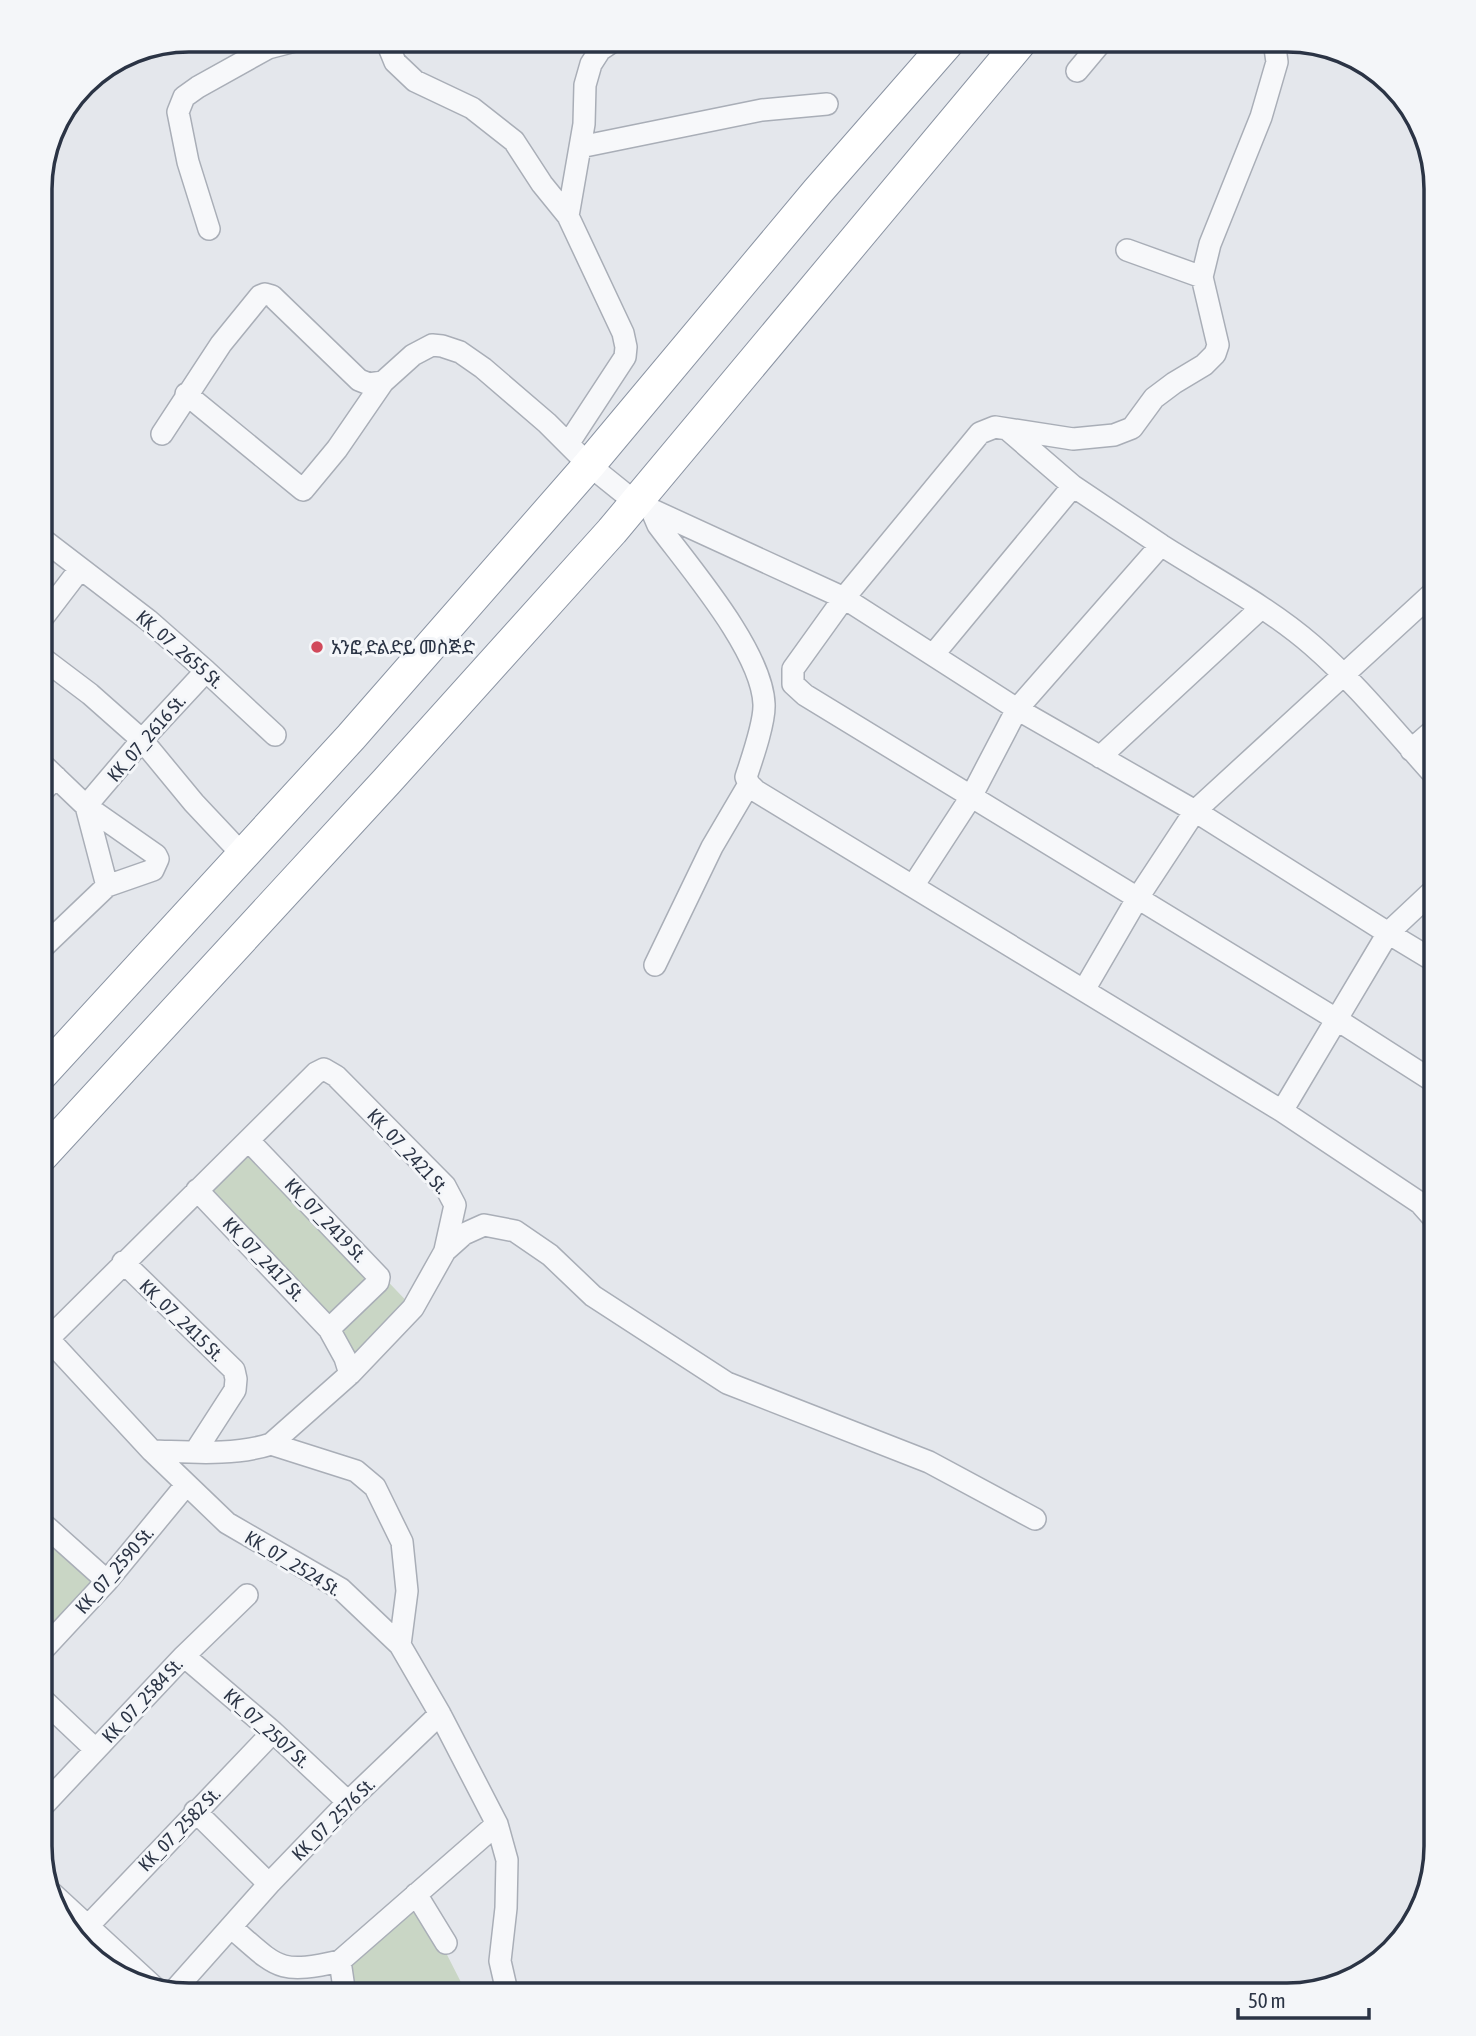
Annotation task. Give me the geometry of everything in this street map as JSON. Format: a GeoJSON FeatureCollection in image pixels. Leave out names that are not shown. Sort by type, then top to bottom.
{"type":"FeatureCollection","features":[{"type":"Feature","properties":{"kind":"highway"},"geometry":{"type":"LineString","coordinates":[[52,1062],[395,687],[461,611],[579,454],[809,202],[939,53]]}},
{"type":"Feature","properties":{"kind":"highway"},"geometry":{"type":"LineString","coordinates":[[52,1144],[483,674],[643,506],[1011,53]]}},
{"type":"Feature","properties":{"kind":"street"},"geometry":{"type":"LineString","coordinates":[[209,229],[188,162],[178,112],[184,97],[259,53]]}},
{"type":"Feature","properties":{"kind":"street"},"geometry":{"type":"LineString","coordinates":[[391,53],[395,62],[415,81],[472,108],[514,141],[542,184],[568,216],[601,282],[623,333],[625,357],[579,454]]}},
{"type":"Feature","properties":{"kind":"street"},"geometry":{"type":"LineString","coordinates":[[568,216],[584,124],[585,85],[591,64],[599,53]]}},
{"type":"Feature","properties":{"kind":"street"},"geometry":{"type":"LineString","coordinates":[[1077,71],[1092,53]]}},
{"type":"Feature","properties":{"kind":"street"},"geometry":{"type":"LineString","coordinates":[[1276,53],[1277,62],[1261,117],[1210,244],[1202,277],[1218,345],[1215,354],[1204,365],[1154,398],[1132,428],[1114,435],[1073,439],[995,427],[980,433],[844,598],[793,669],[793,684],[805,695],[1424,1075]]}},
{"type":"Feature","properties":{"kind":"street"},"geometry":{"type":"LineString","coordinates":[[580,147],[762,110],[827,104]]}},
{"type":"Feature","properties":{"kind":"street"},"geometry":{"type":"LineString","coordinates":[[1128,250],[1202,277]]}},
{"type":"Feature","properties":{"kind":"street"},"geometry":{"type":"LineString","coordinates":[[162,434],[220,344],[260,296],[265,294],[272,296],[359,380],[369,384],[383,382]]}},
{"type":"Feature","properties":{"kind":"street"},"geometry":{"type":"LineString","coordinates":[[186,394],[303,490],[337,449],[383,382],[413,355],[432,345],[460,352],[483,368],[579,454],[643,506],[745,644],[764,704],[746,777],[756,792],[1282,1111],[1424,1208]]}},
{"type":"Feature","properties":{"kind":"street"},"geometry":{"type":"LineString","coordinates":[[1007,429],[1073,486],[1261,608],[1311,645],[1424,764]]}},
{"type":"Feature","properties":{"kind":"street"},"geometry":{"type":"LineString","coordinates":[[933,655],[1073,486]]}},
{"type":"Feature","properties":{"kind":"street"},"geometry":{"type":"LineString","coordinates":[[643,506],[844,598],[1017,709],[1195,811],[1424,955]]}},
{"type":"Feature","properties":{"kind":"street"},"geometry":{"type":"LineString","coordinates":[[913,886],[971,797],[1017,709],[1161,545]]}},
{"type":"Feature","properties":{"kind":"street","name":"KK_07_2655 St."},"geometry":{"type":"LineString","coordinates":[[53,547],[148,620],[275,735]]}},
{"type":"Feature","properties":{"kind":"street"},"geometry":{"type":"LineString","coordinates":[[53,604],[80,569]]}},
{"type":"Feature","properties":{"kind":"street"},"geometry":{"type":"LineString","coordinates":[[1084,990],[1137,899],[1195,811],[1424,601]]}},
{"type":"Feature","properties":{"kind":"street"},"geometry":{"type":"LineString","coordinates":[[1100,757],[1261,608]]}},
{"type":"Feature","properties":{"kind":"street"},"geometry":{"type":"LineString","coordinates":[[53,666],[90,694],[142,740],[194,803],[242,854]]}},
{"type":"Feature","properties":{"kind":"street","name":"KK_07_2616 St."},"geometry":{"type":"LineString","coordinates":[[86,806],[206,671]]}},
{"type":"Feature","properties":{"kind":"street"},"geometry":{"type":"LineString","coordinates":[[1412,750],[1424,739]]}},
{"type":"Feature","properties":{"kind":"street"},"geometry":{"type":"LineString","coordinates":[[53,775],[86,806],[156,855],[157,863],[153,870],[107,886],[53,938]]}},
{"type":"Feature","properties":{"kind":"street"},"geometry":{"type":"LineString","coordinates":[[53,781],[56,778]]}},
{"type":"Feature","properties":{"kind":"street"},"geometry":{"type":"LineString","coordinates":[[655,965],[712,847],[749,784]]}},
{"type":"Feature","properties":{"kind":"street"},"geometry":{"type":"LineString","coordinates":[[86,806],[107,886]]}},
{"type":"Feature","properties":{"kind":"street"},"geometry":{"type":"LineString","coordinates":[[1282,1111],[1388,933],[1424,899]]}},
{"type":"Feature","properties":{"kind":"street","name":"KK_07_2421 St."},"geometry":{"type":"LineString","coordinates":[[250,1141],[316,1073],[324,1069],[336,1076],[445,1186],[455,1205],[444,1251]]}},
{"type":"Feature","properties":{"kind":"street"},"geometry":{"type":"LineString","coordinates":[[52,1330],[250,1141]]}},
{"type":"Feature","properties":{"kind":"street","name":"KK_07_2419 St."},"geometry":{"type":"LineString","coordinates":[[250,1141],[379,1277],[379,1282],[330,1329]]}},
{"type":"Feature","properties":{"kind":"street","name":"KK_07_2417 St."},"geometry":{"type":"LineString","coordinates":[[197,1190],[330,1329],[350,1374]]}},
{"type":"Feature","properties":{"kind":"street"},"geometry":{"type":"LineString","coordinates":[[152,1451],[254,1449],[271,1444],[350,1374],[413,1308],[444,1251],[464,1234],[484,1225],[515,1231],[550,1255],[593,1296],[727,1383],[929,1462],[1035,1519]]}},
{"type":"Feature","properties":{"kind":"street","name":"KK_07_2415 St."},"geometry":{"type":"LineString","coordinates":[[123,1262],[234,1370],[235,1390],[195,1452]]}},
{"type":"Feature","properties":{"kind":"street","name":"KK_07_2524 St."},"geometry":{"type":"LineString","coordinates":[[52,1347],[152,1451],[227,1523],[341,1589],[400,1646],[440,1714],[498,1824],[507,1860],[506,1908],[500,1961],[505,1983]]}},
{"type":"Feature","properties":{"kind":"street"},"geometry":{"type":"LineString","coordinates":[[271,1444],[356,1471],[375,1487],[402,1542],[407,1591],[400,1646]]}},
{"type":"Feature","properties":{"kind":"street","name":"KK_07_2590 St."},"geometry":{"type":"LineString","coordinates":[[52,1640],[107,1581],[186,1485]]}},
{"type":"Feature","properties":{"kind":"street"},"geometry":{"type":"LineString","coordinates":[[52,1532],[107,1581]]}},
{"type":"Feature","properties":{"kind":"street","name":"KK_07_2584 St."},"geometry":{"type":"LineString","coordinates":[[52,1796],[184,1656],[247,1595]]}},
{"type":"Feature","properties":{"kind":"street","name":"KK_07_2507 St."},"geometry":{"type":"LineString","coordinates":[[184,1656],[273,1732],[348,1802]]}},
{"type":"Feature","properties":{"kind":"street"},"geometry":{"type":"LineString","coordinates":[[52,1708],[95,1749]]}},
{"type":"Feature","properties":{"kind":"street","name":"KK_07_2576 St."},"geometry":{"type":"LineString","coordinates":[[181,1983],[269,1884],[348,1802],[440,1714]]}},
{"type":"Feature","properties":{"kind":"street","name":"KK_07_2582 St."},"geometry":{"type":"LineString","coordinates":[[87,1927],[273,1732]]}},
{"type":"Feature","properties":{"kind":"street"},"geometry":{"type":"LineString","coordinates":[[195,1811],[269,1884]]}},
{"type":"Feature","properties":{"kind":"street"},"geometry":{"type":"LineString","coordinates":[[232,1928],[275,1964],[292,1969],[307,1969],[340,1961],[498,1824]]}},
{"type":"Feature","properties":{"kind":"street"},"geometry":{"type":"LineString","coordinates":[[416,1894],[446,1943]]}},
{"type":"Feature","properties":{"kind":"street"},"geometry":{"type":"LineString","coordinates":[[68,1908],[139,1974]]}},
{"type":"Feature","properties":{"kind":"street"},"geometry":{"type":"LineString","coordinates":[[340,1961],[343,1983]]}},
{"type":"Feature","properties":{"kind":"green space"},"geometry":{"type":"Polygon","coordinates":[[[252,1139],[416,1311],[361,1364],[198,1189],[252,1139]]]}},
{"type":"Feature","properties":{"kind":"green space"},"geometry":{"type":"Polygon","coordinates":[[[52,1532],[107,1581],[52,1640],[52,1532]]]}},
{"type":"Feature","properties":{"kind":"green space"},"geometry":{"type":"Polygon","coordinates":[[[416,1894],[461,1983],[343,1983],[340,1961],[416,1894]]]}},
{"type":"Feature","properties":{"kind":"place","name":"አንፎ ድልድይ መስጅድ"},"geometry":{"type":"Point","coordinates":[317,647]}}]}
